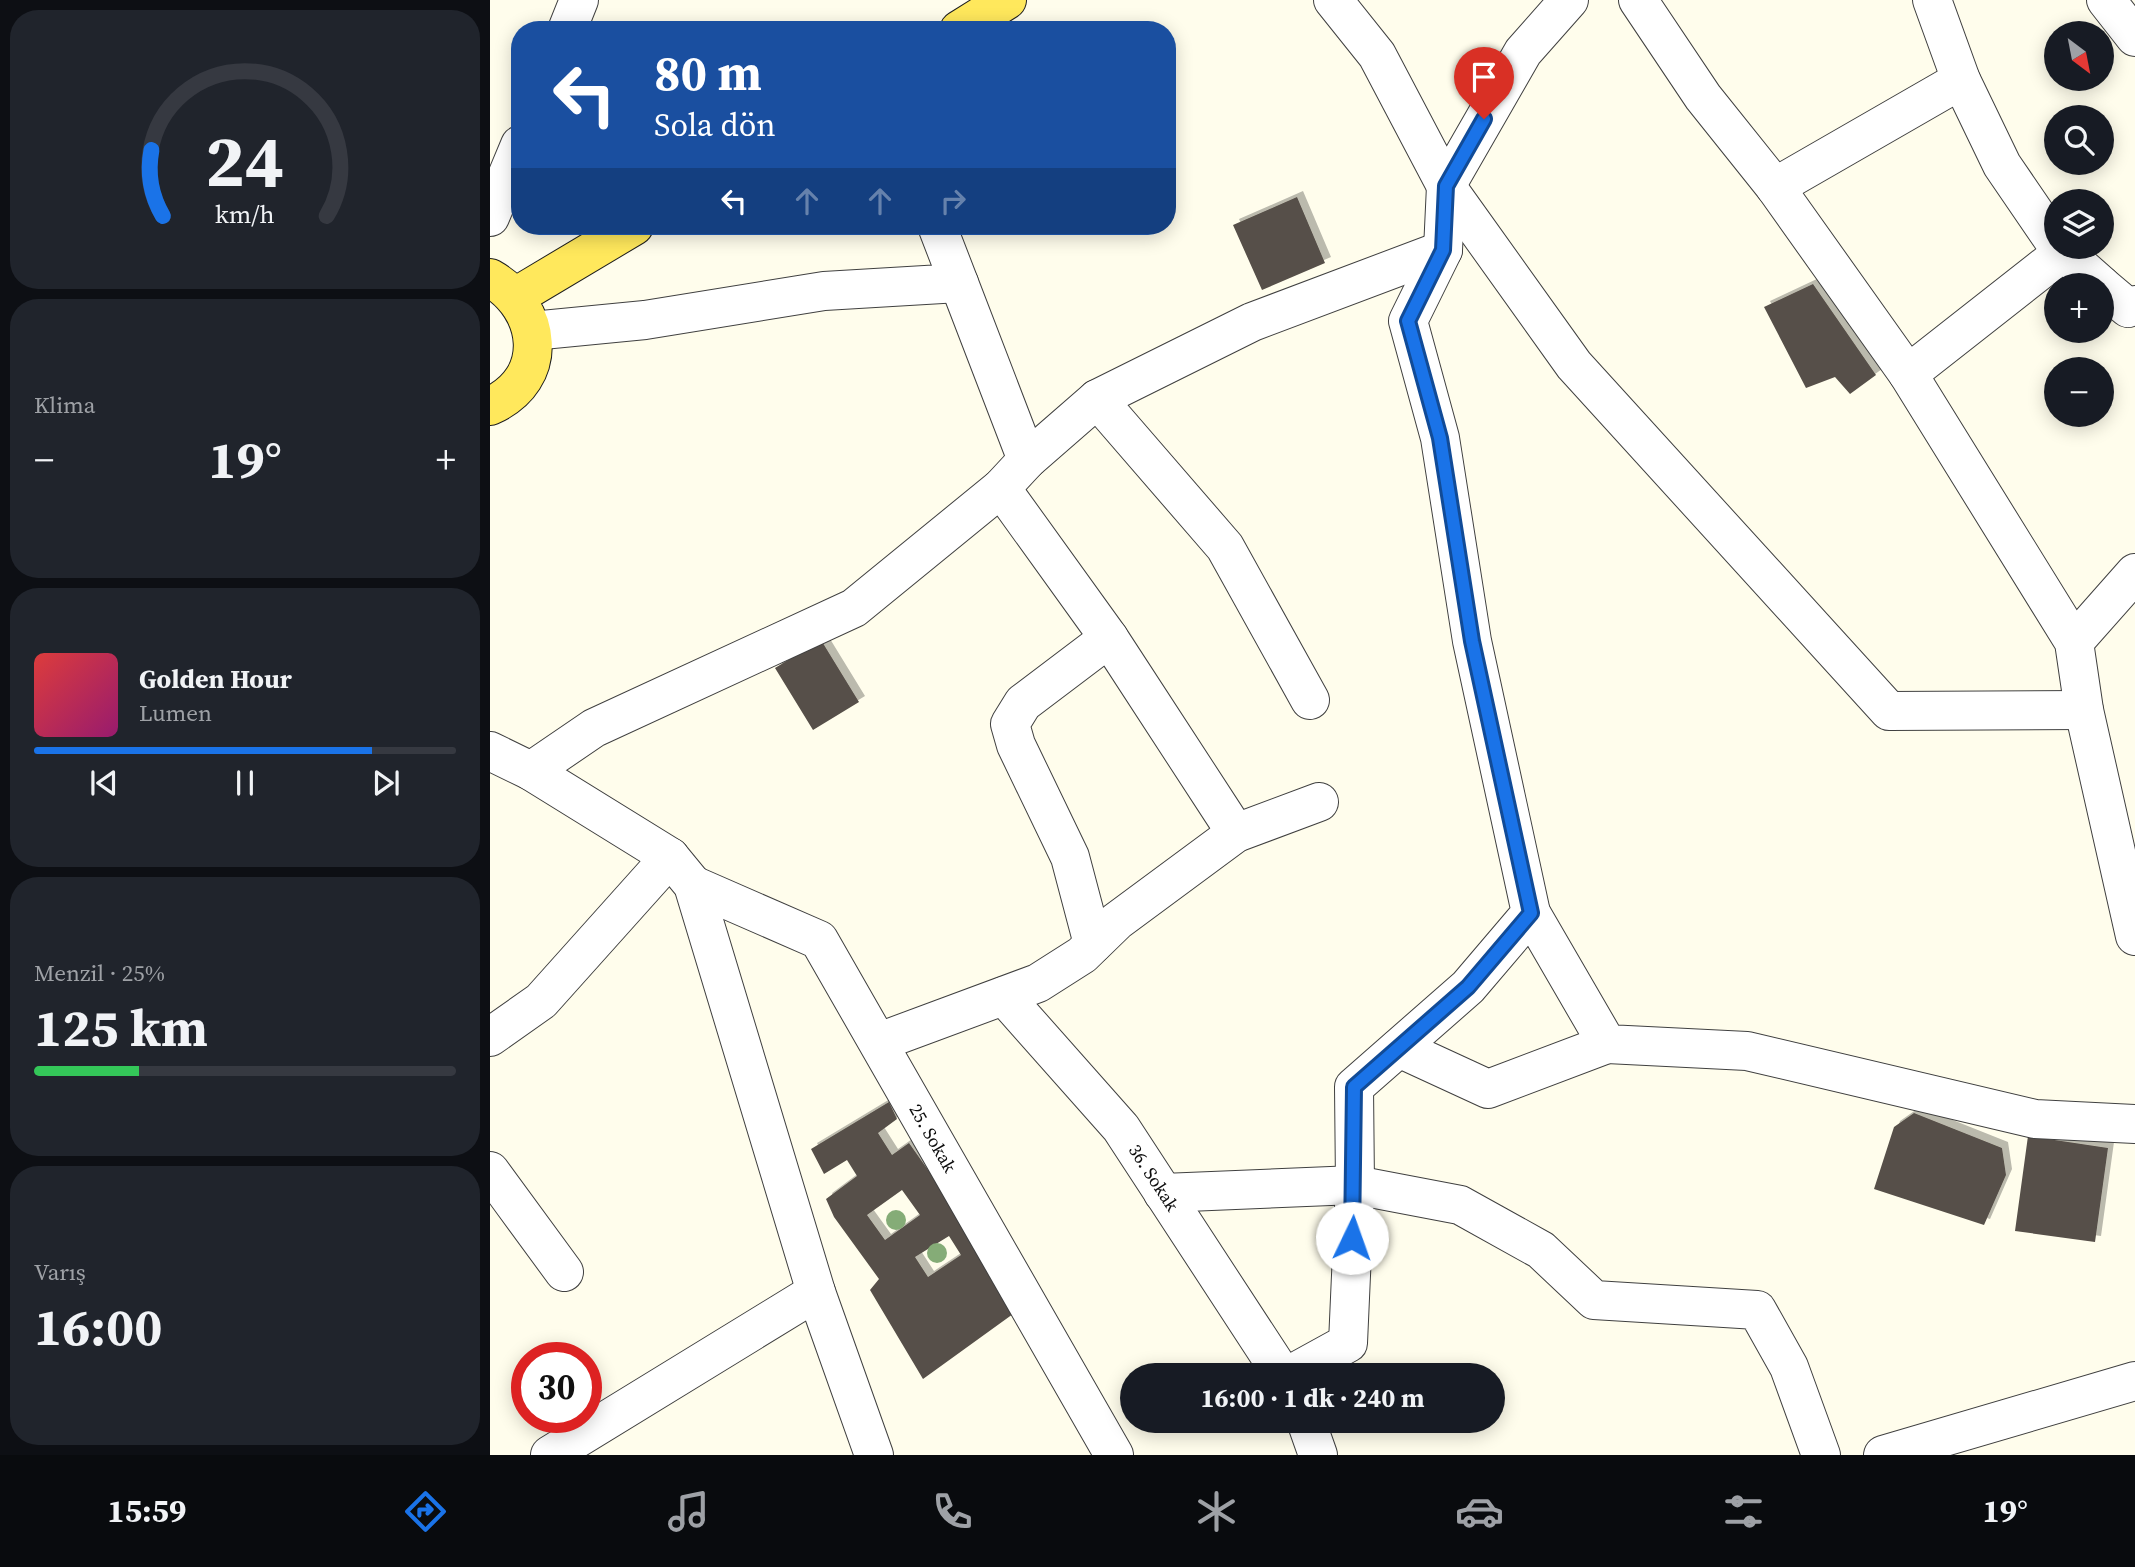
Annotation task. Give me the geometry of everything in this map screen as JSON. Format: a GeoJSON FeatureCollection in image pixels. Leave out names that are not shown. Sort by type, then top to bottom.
{"type":"FeatureCollection","features":[{"type":"Feature","properties":{"kind":"main road"},"geometry":{"type":"LineString","coordinates":[[973,21],[1007,0]]}},
{"type":"Feature","properties":{"kind":"main road"},"geometry":{"type":"LineString","coordinates":[[490,406],[502,401],[518,386],[529,367],[533,346],[532,331],[522,304],[503,287],[615,235]]}},
{"type":"Feature","properties":{"kind":"street"},"geometry":{"type":"LineString","coordinates":[[571,21],[579,0]]}},
{"type":"Feature","properties":{"kind":"street"},"geometry":{"type":"LineString","coordinates":[[1333,0],[1377,55],[1446,186],[1574,365],[1889,711],[2084,710]]}},
{"type":"Feature","properties":{"kind":"street"},"geometry":{"type":"LineString","coordinates":[[1569,0],[1523,52],[1446,186],[1443,250],[1408,321],[1440,438],[1472,641],[1531,913],[1607,1044]]}},
{"type":"Feature","properties":{"kind":"street"},"geometry":{"type":"LineString","coordinates":[[1638,0],[1703,97],[1775,187],[1908,374],[2074,642],[2084,710],[2135,933]]}},
{"type":"Feature","properties":{"kind":"street"},"geometry":{"type":"LineString","coordinates":[[1931,0],[1961,80],[2001,165],[2044,227]]}},
{"type":"Feature","properties":{"kind":"street"},"geometry":{"type":"LineString","coordinates":[[2106,0],[2135,37]]}},
{"type":"Feature","properties":{"kind":"street"},"geometry":{"type":"LineString","coordinates":[[1775,187],[1961,80]]}},
{"type":"Feature","properties":{"kind":"street"},"geometry":{"type":"LineString","coordinates":[[490,217],[511,167]]}},
{"type":"Feature","properties":{"kind":"street"},"geometry":{"type":"LineString","coordinates":[[940,235],[1027,460]]}},
{"type":"Feature","properties":{"kind":"street"},"geometry":{"type":"LineString","coordinates":[[531,771],[594,729],[854,608],[1001,488],[1027,460],[1097,400],[1251,322],[1443,250]]}},
{"type":"Feature","properties":{"kind":"street"},"geometry":{"type":"LineString","coordinates":[[1908,374],[2046,259]]}},
{"type":"Feature","properties":{"kind":"street"},"geometry":{"type":"LineString","coordinates":[[2071,259],[2087,273]]}},
{"type":"Feature","properties":{"kind":"street"},"geometry":{"type":"LineString","coordinates":[[532,331],[645,320],[824,291],[959,283]]}},
{"type":"Feature","properties":{"kind":"street"},"geometry":{"type":"LineString","coordinates":[[2114,296],[2127,307],[2135,305]]}},
{"type":"Feature","properties":{"kind":"street"},"geometry":{"type":"LineString","coordinates":[[1097,400],[1225,547],[1310,701]]}},
{"type":"Feature","properties":{"kind":"street"},"geometry":{"type":"LineString","coordinates":[[1001,488],[1109,638],[1236,833]]}},
{"type":"Feature","properties":{"kind":"street"},"geometry":{"type":"LineString","coordinates":[[2074,642],[2135,573]]}},
{"type":"Feature","properties":{"kind":"street"},"geometry":{"type":"LineString","coordinates":[[1093,944],[1070,857],[1016,745],[1010,724],[1024,703],[1109,638]]}},
{"type":"Feature","properties":{"kind":"street","name":"25. Sokak"},"geometry":{"type":"LineString","coordinates":[[490,751],[531,771],[682,871],[819,940],[880,1041],[1114,1455]]}},
{"type":"Feature","properties":{"kind":"street"},"geometry":{"type":"LineString","coordinates":[[880,1041],[1038,983],[1082,956],[1117,921],[1236,833],[1319,802]]}},
{"type":"Feature","properties":{"kind":"street"},"geometry":{"type":"LineString","coordinates":[[490,1037],[541,1000],[682,871],[816,1292],[871,1454]]}},
{"type":"Feature","properties":{"kind":"street"},"geometry":{"type":"LineString","coordinates":[[1310,1363],[1348,1343],[1355,1185],[1354,1087],[1468,987],[1531,913]]}},
{"type":"Feature","properties":{"kind":"street","name":"36. Sokak"},"geometry":{"type":"LineString","coordinates":[[1004,996],[1121,1128],[1277,1363]]}},
{"type":"Feature","properties":{"kind":"street"},"geometry":{"type":"LineString","coordinates":[[1399,1048],[1488,1089],[1607,1044],[1747,1051],[2035,1119],[2135,1124]]}},
{"type":"Feature","properties":{"kind":"street"},"geometry":{"type":"LineString","coordinates":[[490,1171],[564,1272]]}},
{"type":"Feature","properties":{"kind":"street"},"geometry":{"type":"LineString","coordinates":[[1163,1193],[1355,1185],[1460,1205],[1541,1250],[1594,1300],[1756,1310],[1789,1367],[1821,1455]]}},
{"type":"Feature","properties":{"kind":"street"},"geometry":{"type":"LineString","coordinates":[[550,1455],[816,1292]]}},
{"type":"Feature","properties":{"kind":"street"},"geometry":{"type":"LineString","coordinates":[[1883,1455],[2135,1381]]}},
{"type":"Feature","properties":{"kind":"street"},"geometry":{"type":"LineString","coordinates":[[1310,1433],[1318,1455]]}},
{"type":"Feature","properties":{"kind":"building"},"geometry":{"type":"Polygon","coordinates":[[[1297,197],[1325,263],[1262,290],[1233,225],[1297,197]]]}},
{"type":"Feature","properties":{"kind":"building"},"geometry":{"type":"Polygon","coordinates":[[[1813,284],[1876,375],[1850,394],[1835,377],[1806,388],[1764,307],[1813,284]]]}},
{"type":"Feature","properties":{"kind":"building"},"geometry":{"type":"Polygon","coordinates":[[[821,640],[859,702],[813,730],[775,668],[821,640]]]}},
{"type":"Feature","properties":{"kind":"building"},"geometry":{"type":"Polygon","coordinates":[[[889,1102],[897,1119],[878,1133],[892,1155],[909,1143],[962,1218],[1013,1314],[923,1379],[870,1290],[879,1279],[834,1217],[826,1199],[857,1176],[847,1160],[824,1174],[811,1149],[889,1102]],[[902,1190],[867,1215],[885,1240],[920,1215],[902,1190]],[[949,1236],[915,1257],[928,1277],[961,1255],[949,1236]]]}},
{"type":"Feature","properties":{"kind":"building"},"geometry":{"type":"Polygon","coordinates":[[[1914,1113],[2002,1148],[2006,1175],[1984,1225],[1874,1189],[1894,1127],[1914,1113]]]}},
{"type":"Feature","properties":{"kind":"building"},"geometry":{"type":"Polygon","coordinates":[[[2028,1136],[2108,1148],[2095,1242],[2015,1231],[2028,1136]]]}},
{"type":"Feature","properties":{"kind":"route"},"geometry":{"type":"LineString","coordinates":[[1352,1238],[1355,1185],[1354,1087],[1468,987],[1531,913],[1511,831],[1472,641],[1440,438],[1408,321],[1443,250],[1446,186],[1484,119]]}}]}
